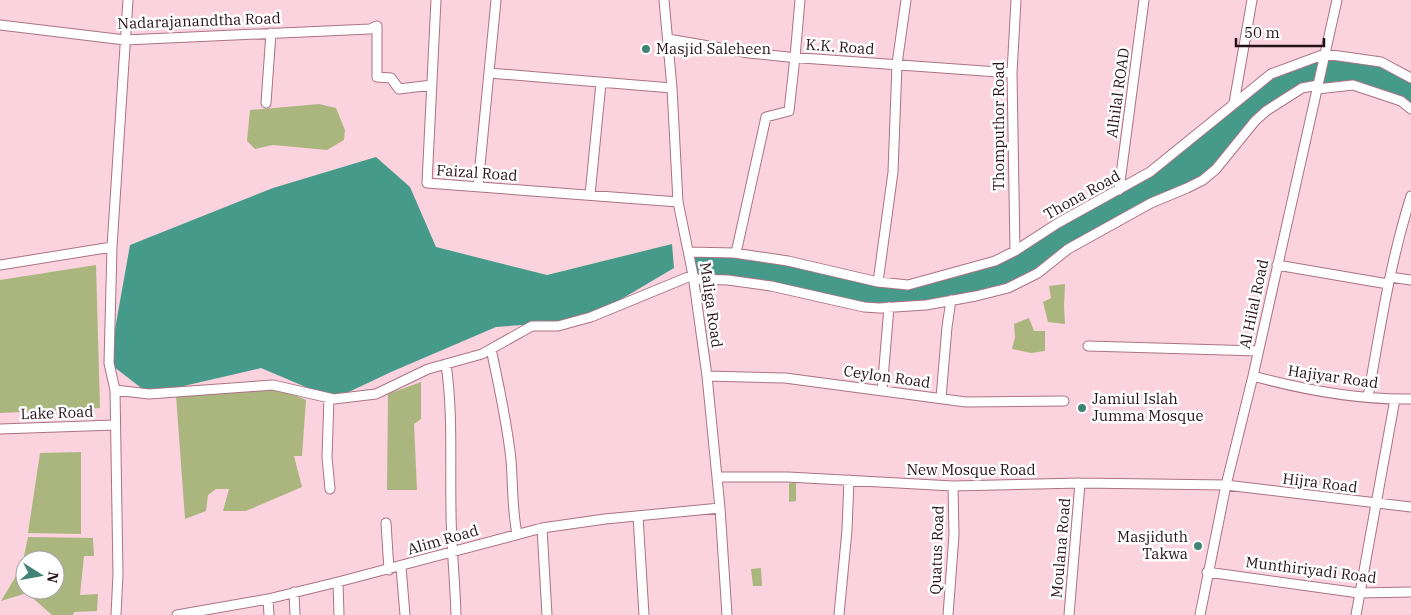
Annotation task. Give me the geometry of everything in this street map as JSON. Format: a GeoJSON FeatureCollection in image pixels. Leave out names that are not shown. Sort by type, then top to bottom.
{"type":"FeatureCollection","features":[{"type":"Feature","properties":{"kind":"street"},"geometry":{"type":"LineString","coordinates":[[116,615],[118,574],[115,390],[109,364],[112,247],[128,0]]}},
{"type":"Feature","properties":{"kind":"street","name":"Faizal Road"},"geometry":{"type":"LineString","coordinates":[[436,0],[427,183],[678,202]]}},
{"type":"Feature","properties":{"kind":"street"},"geometry":{"type":"LineString","coordinates":[[478,186],[496,0]]}},
{"type":"Feature","properties":{"kind":"street","name":"Maliga Road"},"geometry":{"type":"LineString","coordinates":[[664,0],[672,88],[678,202],[689,252],[707,376],[720,508],[727,615]]}},
{"type":"Feature","properties":{"kind":"street"},"geometry":{"type":"LineString","coordinates":[[736,253],[766,117],[789,111],[800,0]]}},
{"type":"Feature","properties":{"kind":"street"},"geometry":{"type":"LineString","coordinates":[[878,282],[893,172],[897,64],[906,0]]}},
{"type":"Feature","properties":{"kind":"street","name":"Thomputhor Road"},"geometry":{"type":"LineString","coordinates":[[1015,251],[1012,72],[1016,0]]}},
{"type":"Feature","properties":{"kind":"street","name":"Alhilal ROAD"},"geometry":{"type":"LineString","coordinates":[[1118,190],[1144,0]]}},
{"type":"Feature","properties":{"kind":"street"},"geometry":{"type":"LineString","coordinates":[[1234,103],[1252,0]]}},
{"type":"Feature","properties":{"kind":"street","name":"Al Hilal Road"},"geometry":{"type":"LineString","coordinates":[[1200,615],[1226,485],[1253,376],[1337,0]]}},
{"type":"Feature","properties":{"kind":"street","name":"Nadarajanandtha Road"},"geometry":{"type":"LineString","coordinates":[[0,25],[125,40],[370,29],[377,26],[378,77],[390,78],[399,89],[432,85]]}},
{"type":"Feature","properties":{"kind":"street"},"geometry":{"type":"LineString","coordinates":[[266,103],[271,33]]}},
{"type":"Feature","properties":{"kind":"street","name":"K.K. Road"},"geometry":{"type":"LineString","coordinates":[[668,39],[749,52],[795,57],[1012,72]]}},
{"type":"Feature","properties":{"kind":"street","name":"Thona Road"},"geometry":{"type":"LineString","coordinates":[[689,252],[736,253],[788,261],[878,282],[908,285],[995,261],[1015,251],[1058,223],[1150,172],[1271,74],[1325,54],[1381,62],[1411,78]]}},
{"type":"Feature","properties":{"kind":"street"},"geometry":{"type":"LineString","coordinates":[[489,73],[672,88]]}},
{"type":"Feature","properties":{"kind":"street"},"geometry":{"type":"LineString","coordinates":[[590,195],[601,83]]}},
{"type":"Feature","properties":{"kind":"street"},"geometry":{"type":"LineString","coordinates":[[115,390],[150,394],[273,385],[334,399],[376,394],[428,369],[482,354],[532,326],[558,326],[591,317],[693,277],[728,280],[802,292],[864,307],[879,308],[926,305],[1008,288],[1038,273],[1068,249],[1151,203],[1203,180],[1216,168],[1255,121],[1266,111],[1302,88],[1353,85],[1401,102],[1411,109]]}},
{"type":"Feature","properties":{"kind":"street"},"geometry":{"type":"LineString","coordinates":[[1368,397],[1389,280],[1400,230],[1411,196]]}},
{"type":"Feature","properties":{"kind":"street"},"geometry":{"type":"LineString","coordinates":[[0,265],[112,247]]}},
{"type":"Feature","properties":{"kind":"street"},"geometry":{"type":"LineString","coordinates":[[1277,265],[1389,280],[1411,280]]}},
{"type":"Feature","properties":{"kind":"street"},"geometry":{"type":"LineString","coordinates":[[941,398],[951,300]]}},
{"type":"Feature","properties":{"kind":"street"},"geometry":{"type":"LineString","coordinates":[[882,390],[889,307]]}},
{"type":"Feature","properties":{"kind":"street"},"geometry":{"type":"LineString","coordinates":[[1088,346],[1258,351]]}},
{"type":"Feature","properties":{"kind":"street"},"geometry":{"type":"LineString","coordinates":[[491,349],[504,413],[511,462],[514,518],[517,534]]}},
{"type":"Feature","properties":{"kind":"street"},"geometry":{"type":"LineString","coordinates":[[446,364],[451,415],[451,552],[455,578],[456,615]]}},
{"type":"Feature","properties":{"kind":"street","name":"Ceylon Road"},"geometry":{"type":"LineString","coordinates":[[707,376],[785,378],[966,402],[1064,401]]}},
{"type":"Feature","properties":{"kind":"street","name":"Hajiyar Road"},"geometry":{"type":"LineString","coordinates":[[1253,376],[1292,386],[1368,397],[1411,399]]}},
{"type":"Feature","properties":{"kind":"street"},"geometry":{"type":"LineString","coordinates":[[329,398],[327,457],[330,489]]}},
{"type":"Feature","properties":{"kind":"street"},"geometry":{"type":"LineString","coordinates":[[1356,615],[1395,399]]}},
{"type":"Feature","properties":{"kind":"street","name":"Lake Road"},"geometry":{"type":"LineString","coordinates":[[0,429],[115,425]]}},
{"type":"Feature","properties":{"kind":"street","name":"New Mosque Road"},"geometry":{"type":"LineString","coordinates":[[717,477],[788,477],[953,486],[1080,483],[1226,485]]}},
{"type":"Feature","properties":{"kind":"street"},"geometry":{"type":"LineString","coordinates":[[839,615],[847,530],[849,480]]}},
{"type":"Feature","properties":{"kind":"street","name":"Moulana Road"},"geometry":{"type":"LineString","coordinates":[[1069,615],[1080,483]]}},
{"type":"Feature","properties":{"kind":"street","name":"Hijra Road"},"geometry":{"type":"LineString","coordinates":[[1226,485],[1411,507]]}},
{"type":"Feature","properties":{"kind":"street","name":"Quatus Road"},"geometry":{"type":"LineString","coordinates":[[948,615],[954,535],[953,486]]}},
{"type":"Feature","properties":{"kind":"street","name":"Alim Road"},"geometry":{"type":"LineString","coordinates":[[177,615],[268,599],[401,567],[542,528],[720,508]]}},
{"type":"Feature","properties":{"kind":"street"},"geometry":{"type":"LineString","coordinates":[[638,516],[644,615]]}},
{"type":"Feature","properties":{"kind":"street"},"geometry":{"type":"LineString","coordinates":[[386,523],[389,570]]}},
{"type":"Feature","properties":{"kind":"street"},"geometry":{"type":"LineString","coordinates":[[542,528],[547,615]]}},
{"type":"Feature","properties":{"kind":"street"},"geometry":{"type":"LineString","coordinates":[[401,567],[405,615]]}},
{"type":"Feature","properties":{"kind":"street","name":"Munthiriyadi Road"},"geometry":{"type":"LineString","coordinates":[[1208,572],[1359,593],[1411,592]]}},
{"type":"Feature","properties":{"kind":"street"},"geometry":{"type":"LineString","coordinates":[[338,582],[339,615]]}},
{"type":"Feature","properties":{"kind":"street"},"geometry":{"type":"LineString","coordinates":[[294,592],[295,615]]}},
{"type":"Feature","properties":{"kind":"street"},"geometry":{"type":"LineString","coordinates":[[268,599],[269,615]]}},
{"type":"Feature","properties":{"kind":"shaded area"},"geometry":{"type":"Polygon","coordinates":[[[1325,54],[1319,81],[1331,54],[1376,61],[1411,79],[1411,109],[1340,81],[1302,88],[1256,118],[1216,169],[1001,290],[879,308],[775,285],[695,277],[689,252],[736,253],[908,285],[996,261],[1123,188],[1271,74],[1325,54]]]}},
{"type":"Feature","properties":{"kind":"shaded area"},"geometry":{"type":"Polygon","coordinates":[[[319,104],[336,108],[345,130],[344,140],[327,150],[273,145],[255,149],[247,141],[250,110],[319,104]]]}},
{"type":"Feature","properties":{"kind":"shaded area"},"geometry":{"type":"Polygon","coordinates":[[[376,157],[410,187],[436,247],[547,275],[672,244],[674,268],[591,317],[549,323],[496,327],[391,372],[334,399],[261,368],[149,394],[109,363],[130,245],[273,188],[376,157]]]}},
{"type":"Feature","properties":{"kind":"shaded area"},"geometry":{"type":"Polygon","coordinates":[[[96,265],[100,408],[0,413],[0,280],[96,265]]]}},
{"type":"Feature","properties":{"kind":"shaded area"},"geometry":{"type":"Polygon","coordinates":[[[1065,284],[1065,324],[1048,322],[1043,302],[1051,298],[1049,286],[1065,284]]]}},
{"type":"Feature","properties":{"kind":"shaded area"},"geometry":{"type":"Polygon","coordinates":[[[1029,318],[1034,331],[1045,331],[1045,351],[1031,353],[1012,349],[1015,337],[1014,324],[1029,318]]]}},
{"type":"Feature","properties":{"kind":"shaded area"},"geometry":{"type":"Polygon","coordinates":[[[421,382],[421,419],[414,424],[417,490],[387,490],[388,394],[421,382]]]}},
{"type":"Feature","properties":{"kind":"shaded area"},"geometry":{"type":"Polygon","coordinates":[[[273,385],[306,400],[302,456],[294,456],[302,487],[246,511],[223,511],[229,489],[216,489],[208,495],[206,511],[185,519],[176,395],[273,385]]]}},
{"type":"Feature","properties":{"kind":"shaded area"},"geometry":{"type":"Polygon","coordinates":[[[81,452],[81,534],[28,533],[40,453],[81,452]]]}},
{"type":"Feature","properties":{"kind":"shaded area"},"geometry":{"type":"Polygon","coordinates":[[[789,483],[796,483],[796,501],[789,502],[789,483]]]}},
{"type":"Feature","properties":{"kind":"shaded area"},"geometry":{"type":"Polygon","coordinates":[[[28,537],[93,538],[94,556],[84,556],[80,595],[98,594],[97,611],[74,612],[73,615],[52,615],[35,600],[65,600],[65,550],[25,550],[28,537]]]}},
{"type":"Feature","properties":{"kind":"shaded area"},"geometry":{"type":"Polygon","coordinates":[[[761,568],[762,586],[753,586],[751,569],[761,568]]]}},
{"type":"Feature","properties":{"kind":"shaded area"},"geometry":{"type":"Polygon","coordinates":[[[15,578],[15,597],[1,601],[15,578]]]}},
{"type":"Feature","properties":{"kind":"place","name":"Masjid Saleheen"},"geometry":{"type":"Point","coordinates":[646,49]}},
{"type":"Feature","properties":{"kind":"place","name":"Jamiul Islah Jumma Mosque"},"geometry":{"type":"Point","coordinates":[1082,408]}},
{"type":"Feature","properties":{"kind":"place","name":"Masjiduth Takwa"},"geometry":{"type":"Point","coordinates":[1198,546]}}]}
